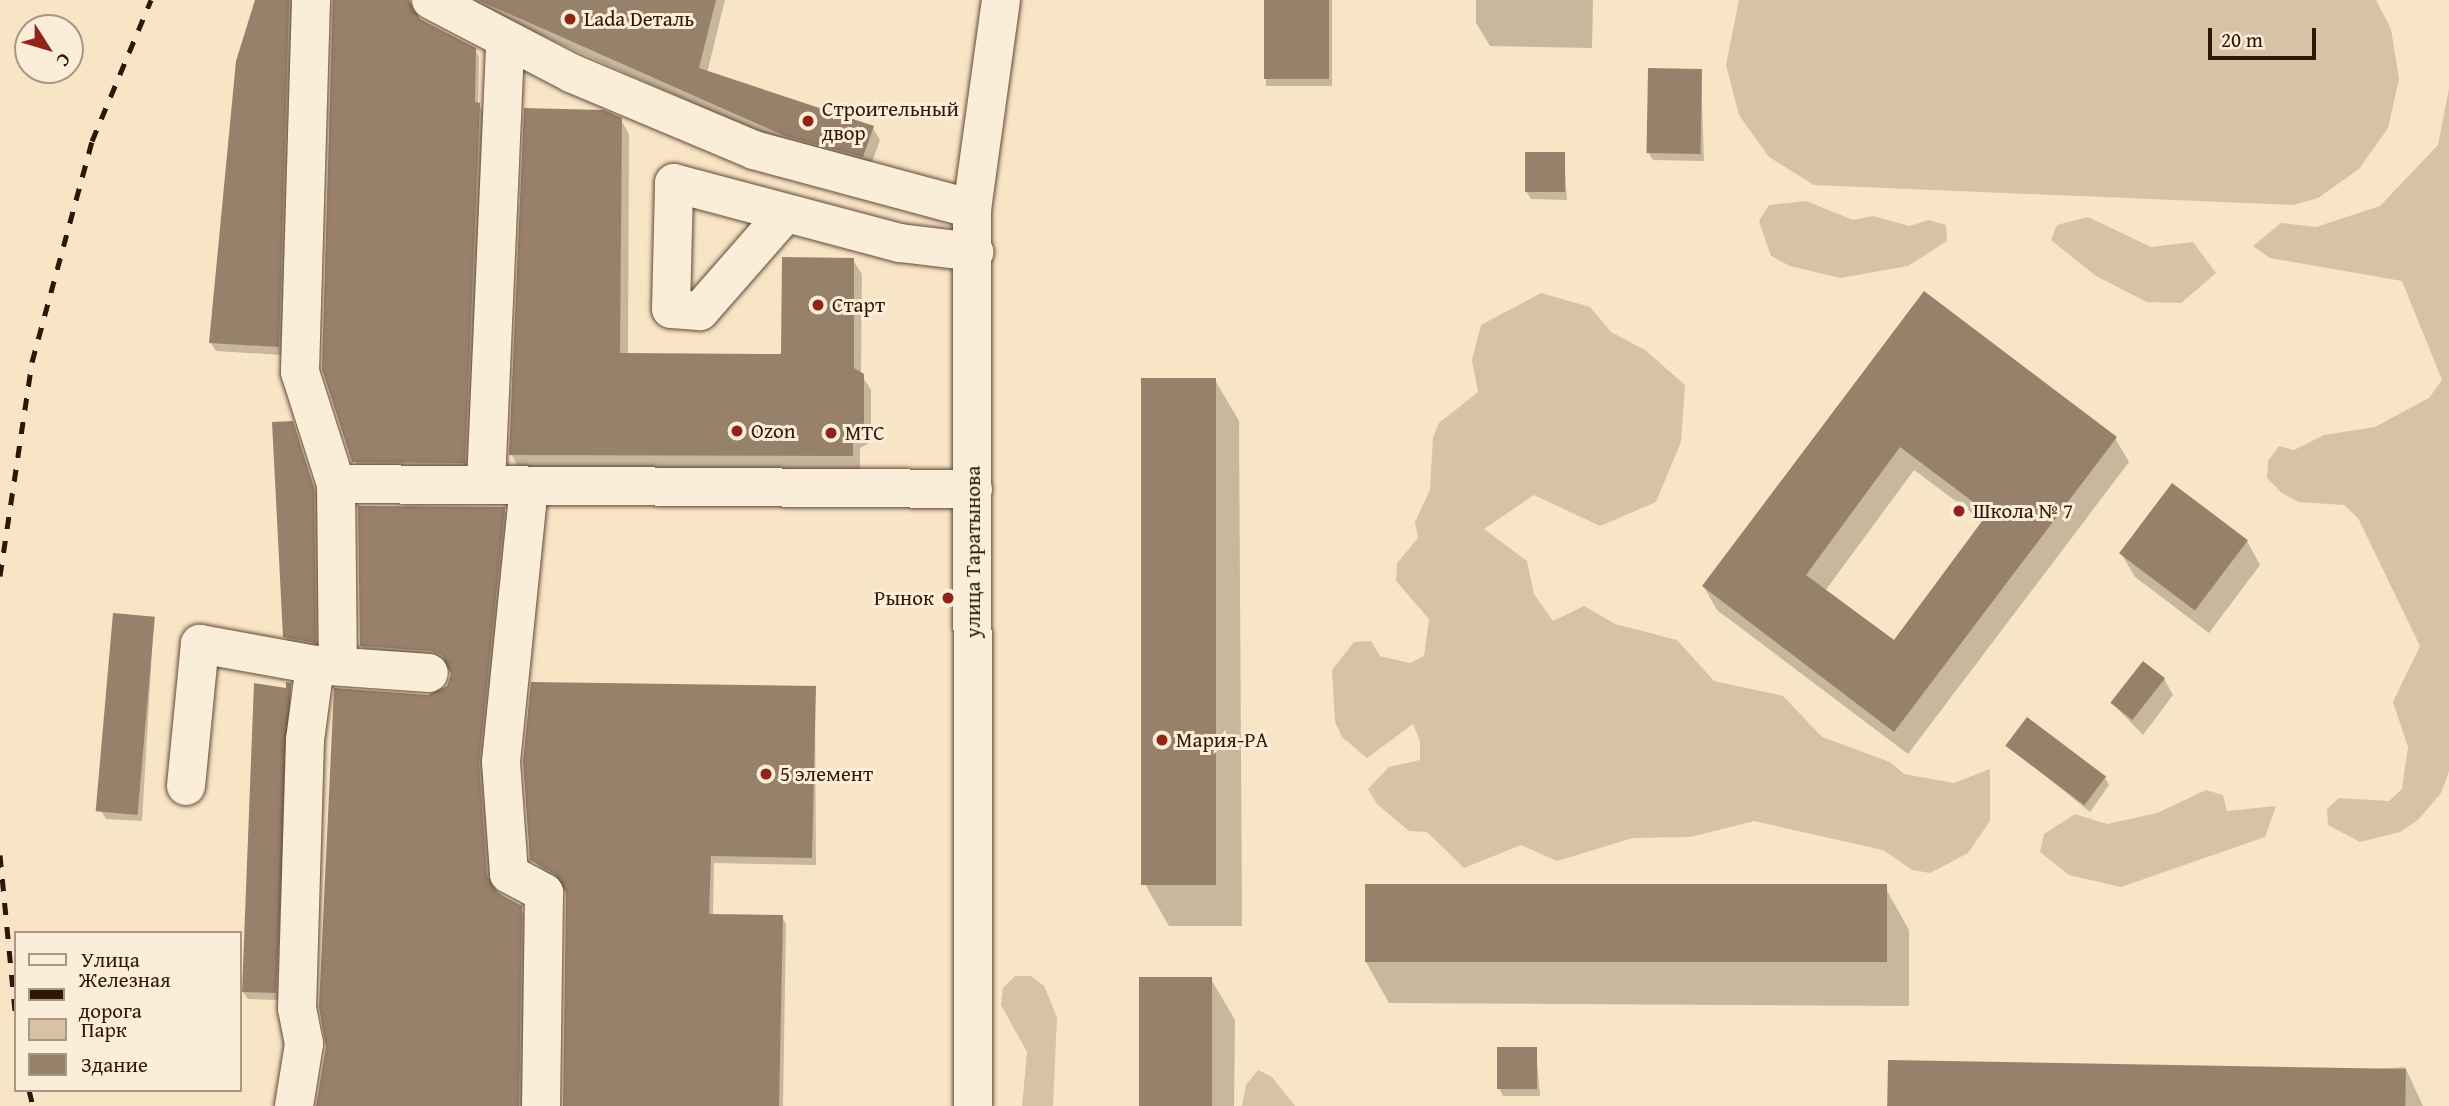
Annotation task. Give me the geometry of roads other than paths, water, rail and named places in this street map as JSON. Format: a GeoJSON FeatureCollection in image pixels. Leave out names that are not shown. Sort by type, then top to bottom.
{"type":"FeatureCollection","features":[{"type":"Feature","properties":{"kind":"street"},"geometry":{"type":"LineString","coordinates":[[294,1106],[304,1044],[297,995],[305,740],[327,665],[336,484],[300,372],[311,0]]}},
{"type":"Feature","properties":{"kind":"street"},"geometry":{"type":"LineString","coordinates":[[431,0],[505,39],[754,150],[972,209]]}},
{"type":"Feature","properties":{"kind":"street","name":"улица Таратынова"},"geometry":{"type":"LineString","coordinates":[[973,1106],[972,209],[1001,0]]}},
{"type":"Feature","properties":{"kind":"street"},"geometry":{"type":"LineString","coordinates":[[486,483],[505,39]]}},
{"type":"Feature","properties":{"kind":"street"},"geometry":{"type":"LineString","coordinates":[[784,215],[900,243],[974,251]]}},
{"type":"Feature","properties":{"kind":"street"},"geometry":{"type":"LineString","coordinates":[[336,484],[486,483],[529,486],[973,489]]}},
{"type":"Feature","properties":{"kind":"street"},"geometry":{"type":"LineString","coordinates":[[529,486],[501,762],[509,874],[544,893],[541,1106]]}},
{"type":"Feature","properties":{"kind":"street"},"geometry":{"type":"LineString","coordinates":[[186,786],[200,644],[327,665],[429,673]]}},
{"type":"Feature","properties":{"kind":"railway"},"geometry":{"type":"LineString","coordinates":[[0,576],[32,362],[92,141],[151,0]]}},
{"type":"Feature","properties":{"kind":"railway"},"geometry":{"type":"LineString","coordinates":[[0,855],[14,999]]}},
{"type":"Feature","properties":{"kind":"railway"},"geometry":{"type":"LineString","coordinates":[[30,1092],[33,1106]]}},
{"type":"Feature","properties":{"kind":"place","name":"Lada Dеталь"},"geometry":{"type":"Point","coordinates":[570,19]}},
{"type":"Feature","properties":{"kind":"place","name":"Строительный двор"},"geometry":{"type":"Point","coordinates":[808,121]}},
{"type":"Feature","properties":{"kind":"place","name":"Старт"},"geometry":{"type":"Point","coordinates":[818,305]}},
{"type":"Feature","properties":{"kind":"place","name":"Ozon"},"geometry":{"type":"Point","coordinates":[737,431]}},
{"type":"Feature","properties":{"kind":"place","name":"МТС"},"geometry":{"type":"Point","coordinates":[831,433]}},
{"type":"Feature","properties":{"kind":"place","name":"Школа № 7"},"geometry":{"type":"Point","coordinates":[1959,511]}},
{"type":"Feature","properties":{"kind":"place","name":"Рынок"},"geometry":{"type":"Point","coordinates":[948,598]}},
{"type":"Feature","properties":{"kind":"place","name":"Мария-РА"},"geometry":{"type":"Point","coordinates":[1162,740]}},
{"type":"Feature","properties":{"kind":"place","name":"5 элемент"},"geometry":{"type":"Point","coordinates":[766,774]}}]}
